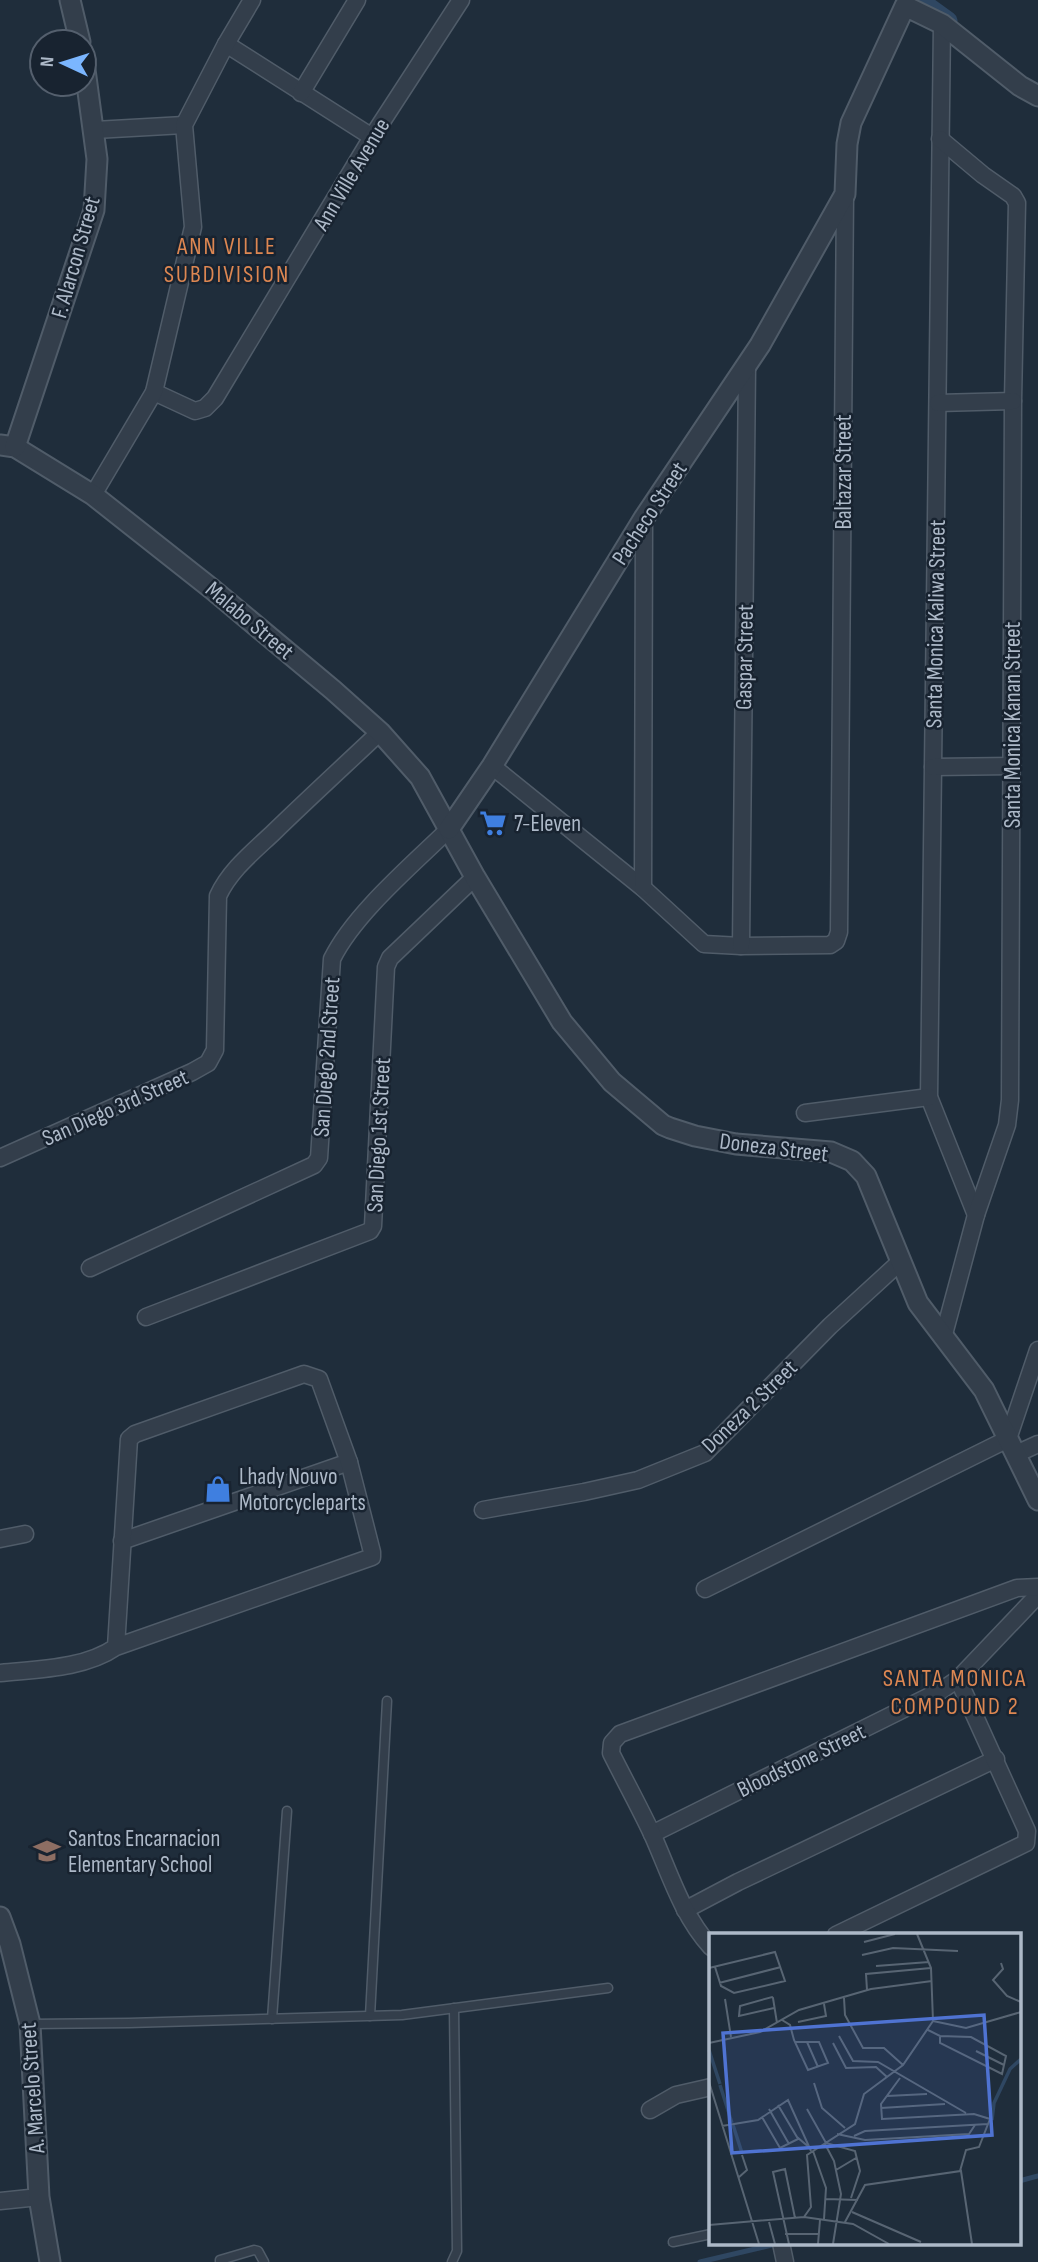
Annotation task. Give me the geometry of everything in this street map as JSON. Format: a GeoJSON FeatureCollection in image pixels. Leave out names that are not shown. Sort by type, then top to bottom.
{"type":"FeatureCollection","features":[{"type":"Feature","properties":{"kind":"street"},"geometry":{"type":"LineString","coordinates":[[70,0],[77,28]]}},
{"type":"Feature","properties":{"kind":"street"},"geometry":{"type":"LineString","coordinates":[[93,495],[154,391],[193,227],[184,125],[252,0]]}},
{"type":"Feature","properties":{"kind":"street"},"geometry":{"type":"LineString","coordinates":[[301,93],[357,0]]}},
{"type":"Feature","properties":{"kind":"street","name":"Ann Ville Avenue"},"geometry":{"type":"LineString","coordinates":[[154,391],[195,411],[205,408],[215,398],[372,137],[461,0]]}},
{"type":"Feature","properties":{"kind":"street"},"geometry":{"type":"LineString","coordinates":[[899,3],[942,24],[1020,86],[1038,96]]}},
{"type":"Feature","properties":{"kind":"street","name":"Baltazar Street"},"geometry":{"type":"LineString","coordinates":[[741,946],[830,945],[836,941],[839,932],[847,144],[851,123],[899,3]]}},
{"type":"Feature","properties":{"kind":"street","name":"Santa Monica Kaliwa Street"},"geometry":{"type":"LineString","coordinates":[[942,24],[929,1097],[976,1215]]}},
{"type":"Feature","properties":{"kind":"street"},"geometry":{"type":"LineString","coordinates":[[226,44],[372,137]]}},
{"type":"Feature","properties":{"kind":"street","name":"F. Alarcon Street"},"geometry":{"type":"LineString","coordinates":[[8,446],[94,210],[97,159],[90,98]]}},
{"type":"Feature","properties":{"kind":"street"},"geometry":{"type":"LineString","coordinates":[[95,130],[184,125]]}},
{"type":"Feature","properties":{"kind":"street","name":"Santa Monica Kanan Street"},"geometry":{"type":"LineString","coordinates":[[940,139],[1013,196],[1017,203],[1013,401],[1010,1100],[1007,1125],[976,1215],[943,1338]]}},
{"type":"Feature","properties":{"kind":"street","name":"Pacheco Street"},"geometry":{"type":"LineString","coordinates":[[449,829],[492,766],[644,518],[747,367],[845,194]]}},
{"type":"Feature","properties":{"kind":"street","name":"Gaspar Street"},"geometry":{"type":"LineString","coordinates":[[741,946],[747,367]]}},
{"type":"Feature","properties":{"kind":"street"},"geometry":{"type":"LineString","coordinates":[[937,403],[1013,401]]}},
{"type":"Feature","properties":{"kind":"street","name":"Malabo Street"},"geometry":{"type":"LineString","coordinates":[[8,446],[93,495],[222,597],[333,690],[380,732],[420,777],[449,829]]}},
{"type":"Feature","properties":{"kind":"street"},"geometry":{"type":"LineString","coordinates":[[643,888],[644,518]]}},
{"type":"Feature","properties":{"kind":"street","name":"San Diego 3rd Street"},"geometry":{"type":"LineString","coordinates":[[0,1158],[208,1063],[215,1050],[218,896],[224,884],[243,862],[380,732]]}},
{"type":"Feature","properties":{"kind":"street"},"geometry":{"type":"LineString","coordinates":[[492,766],[643,888],[704,944],[741,946]]}},
{"type":"Feature","properties":{"kind":"street"},"geometry":{"type":"LineString","coordinates":[[933,767],[1012,766]]}},
{"type":"Feature","properties":{"kind":"street","name":"Doneza Street"},"geometry":{"type":"LineString","coordinates":[[449,829],[562,1023],[612,1082],[663,1125],[695,1136],[736,1144],[831,1152],[852,1161],[866,1176],[918,1303],[984,1390],[1038,1500]]}},
{"type":"Feature","properties":{"kind":"street","name":"San Diego 2nd Street"},"geometry":{"type":"LineString","coordinates":[[90,1268],[314,1165],[319,1158],[332,959],[338,946],[379,898],[449,829]]}},
{"type":"Feature","properties":{"kind":"street","name":"San Diego 1st Street"},"geometry":{"type":"LineString","coordinates":[[146,1317],[370,1231],[373,1226],[386,967],[390,958],[475,877]]}},
{"type":"Feature","properties":{"kind":"street"},"geometry":{"type":"LineString","coordinates":[[805,1113],[929,1097]]}},
{"type":"Feature","properties":{"kind":"street","name":"Doneza 2 Street"},"geometry":{"type":"LineString","coordinates":[[483,1510],[638,1480],[705,1453],[830,1326],[901,1261]]}},
{"type":"Feature","properties":{"kind":"street"},"geometry":{"type":"LineString","coordinates":[[1012,1447],[1038,1350]]}},
{"type":"Feature","properties":{"kind":"street"},"geometry":{"type":"LineString","coordinates":[[0,1673],[53,1668],[102,1657],[116,1647],[372,1557],[349,1462],[319,1379],[304,1374],[135,1434],[130,1439],[116,1647]]}},
{"type":"Feature","properties":{"kind":"street"},"geometry":{"type":"LineString","coordinates":[[705,1589],[1012,1447],[1038,1444]]}},
{"type":"Feature","properties":{"kind":"street"},"geometry":{"type":"LineString","coordinates":[[122,1541],[349,1462]]}},
{"type":"Feature","properties":{"kind":"street"},"geometry":{"type":"LineString","coordinates":[[0,1539],[25,1534]]}},
{"type":"Feature","properties":{"kind":"street"},"geometry":{"type":"LineString","coordinates":[[709,1945],[685,1910],[652,1835],[611,1754],[611,1743],[620,1734],[1017,1588],[1038,1587]]}},
{"type":"Feature","properties":{"kind":"street","name":"Bloodstone Street"},"geometry":{"type":"LineString","coordinates":[[652,1835],[942,1690],[958,1679],[1038,1595]]}},
{"type":"Feature","properties":{"kind":"street"},"geometry":{"type":"LineString","coordinates":[[840,1933],[1026,1843],[1027,1831],[958,1679]]}},
{"type":"Feature","properties":{"kind":"street"},"geometry":{"type":"LineString","coordinates":[[685,1910],[996,1759]]}},
{"type":"Feature","properties":{"kind":"street","name":"A. Marcelo Street"},"geometry":{"type":"LineString","coordinates":[[0,1917],[10,1944],[30,2024],[39,2197],[50,2262]]}},
{"type":"Feature","properties":{"kind":"street"},"geometry":{"type":"LineString","coordinates":[[650,2110],[676,2095],[709,2087]]}},
{"type":"Feature","properties":{"kind":"street"},"geometry":{"type":"LineString","coordinates":[[0,2201],[39,2197]]}},
{"type":"Feature","properties":{"kind":"street"},"geometry":{"type":"LineString","coordinates":[[781,2244],[785,2262]]}},
{"type":"Feature","properties":{"kind":"lane"},"geometry":{"type":"LineString","coordinates":[[370,2015],[387,1701]]}},
{"type":"Feature","properties":{"kind":"lane"},"geometry":{"type":"LineString","coordinates":[[272,2019],[287,1811]]}},
{"type":"Feature","properties":{"kind":"lane"},"geometry":{"type":"LineString","coordinates":[[30,2024],[402,2015],[608,1988]]}},
{"type":"Feature","properties":{"kind":"lane"},"geometry":{"type":"LineString","coordinates":[[452,2262],[457,2251],[454,2008]]}},
{"type":"Feature","properties":{"kind":"lane"},"geometry":{"type":"LineString","coordinates":[[673,2242],[709,2234]]}},
{"type":"Feature","properties":{"kind":"lane"},"geometry":{"type":"LineString","coordinates":[[220,2262],[254,2250],[258,2251],[264,2262]]}},
{"type":"Feature","properties":{"kind":"waterway"},"geometry":{"type":"LineString","coordinates":[[919,0],[948,21]]}},
{"type":"Feature","properties":{"kind":"waterway"},"geometry":{"type":"LineString","coordinates":[[1020,2181],[1038,2176]]}},
{"type":"Feature","properties":{"kind":"waterway"},"geometry":{"type":"LineString","coordinates":[[700,2262],[776,2244]]}},
{"type":"Feature","properties":{"kind":"place","name":"7-Eleven"},"geometry":{"type":"Point","coordinates":[493,823]}},
{"type":"Feature","properties":{"kind":"place","name":"Lhady Nouvo Motorcycleparts"},"geometry":{"type":"Point","coordinates":[218,1489]}},
{"type":"Feature","properties":{"kind":"place","name":"Santos Encarnacion Elementary School"},"geometry":{"type":"Point","coordinates":[47,1851]}},
{"type":"Feature","properties":{"kind":"district","name":"ANN VILLE SUBDIVISION"},"geometry":{"type":"Point","coordinates":[227,260]}},
{"type":"Feature","properties":{"kind":"district","name":"SANTA MONICA COMPOUND 2"},"geometry":{"type":"Point","coordinates":[955,1692]}}]}
